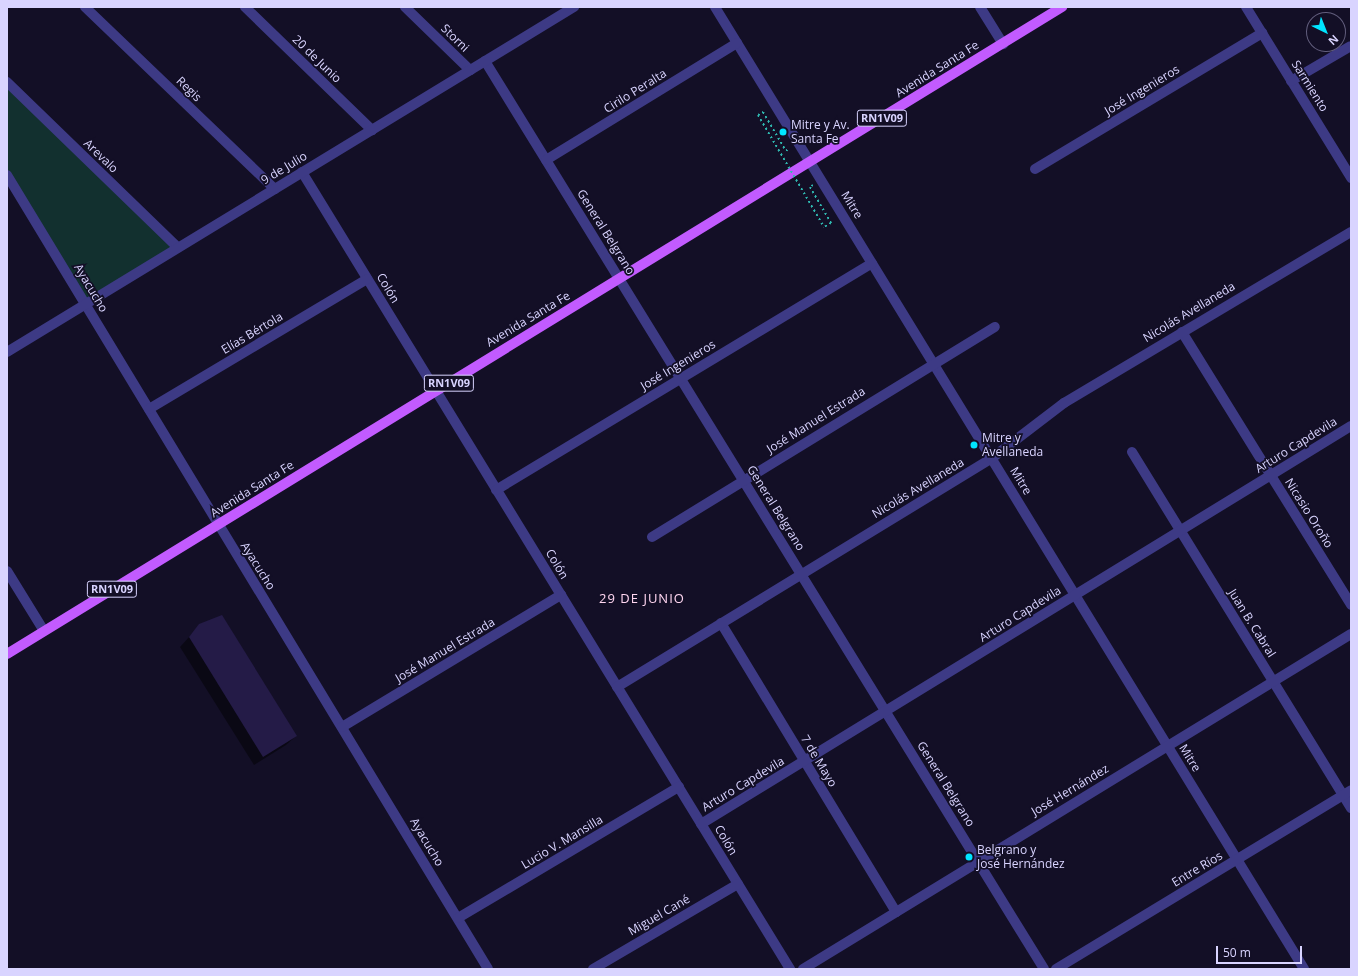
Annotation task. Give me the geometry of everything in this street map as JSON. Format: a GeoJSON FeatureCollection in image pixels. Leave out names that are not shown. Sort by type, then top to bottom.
{"type":"FeatureCollection","features":[{"type":"Feature","properties":{"kind":"main road","name":"Avenida Santa Fe"},"geometry":{"type":"LineString","coordinates":[[7,654],[1062,7]]}},
{"type":"Feature","properties":{"kind":"street","name":"Regis"},"geometry":{"type":"LineString","coordinates":[[85,7],[275,189]]}},
{"type":"Feature","properties":{"kind":"street","name":"20 de Junio"},"geometry":{"type":"LineString","coordinates":[[245,7],[372,130]]}},
{"type":"Feature","properties":{"kind":"street","name":"Storni"},"geometry":{"type":"LineString","coordinates":[[404,7],[470,70]]}},
{"type":"Feature","properties":{"kind":"street","name":"Mitre"},"geometry":{"type":"LineString","coordinates":[[715,7],[1304,969]]}},
{"type":"Feature","properties":{"kind":"street"},"geometry":{"type":"LineString","coordinates":[[980,7],[1003,44]]}},
{"type":"Feature","properties":{"kind":"street","name":"Sarmiento"},"geometry":{"type":"LineString","coordinates":[[1246,7],[1351,178]]}},
{"type":"Feature","properties":{"kind":"street","name":"9 de Julio"},"geometry":{"type":"LineString","coordinates":[[7,352],[485,61],[568,8]]}},
{"type":"Feature","properties":{"kind":"street","name":"José Ingenieros"},"geometry":{"type":"LineString","coordinates":[[1035,169],[1262,33]]}},
{"type":"Feature","properties":{"kind":"street","name":"Cirilo Peralta"},"geometry":{"type":"LineString","coordinates":[[546,160],[737,43]]}},
{"type":"Feature","properties":{"kind":"street"},"geometry":{"type":"LineString","coordinates":[[1292,81],[1351,46]]}},
{"type":"Feature","properties":{"kind":"street","name":"General Belgrano"},"geometry":{"type":"LineString","coordinates":[[485,61],[1044,969]]}},
{"type":"Feature","properties":{"kind":"street","name":"Arevalo"},"geometry":{"type":"LineString","coordinates":[[7,82],[178,248]]}},
{"type":"Feature","properties":{"kind":"street","name":"Colón"},"geometry":{"type":"LineString","coordinates":[[302,172],[790,969]]}},
{"type":"Feature","properties":{"kind":"street","name":"Ayacucho"},"geometry":{"type":"LineString","coordinates":[[7,175],[488,969]]}},
{"type":"Feature","properties":{"kind":"street","name":"Nicolás Avellaneda"},"geometry":{"type":"LineString","coordinates":[[618,687],[801,573],[992,458],[1064,403],[1351,232]]}},
{"type":"Feature","properties":{"kind":"street","name":"José Ingenieros"},"geometry":{"type":"LineString","coordinates":[[496,490],[872,263]]}},
{"type":"Feature","properties":{"kind":"street","name":"Elías Bértola"},"geometry":{"type":"LineString","coordinates":[[149,409],[367,279]]}},
{"type":"Feature","properties":{"kind":"street","name":"José Manuel Estrada"},"geometry":{"type":"LineString","coordinates":[[652,537],[933,363],[995,327]]}},
{"type":"Feature","properties":{"kind":"street","name":"Nicasio Oroño"},"geometry":{"type":"LineString","coordinates":[[1182,332],[1351,605]]}},
{"type":"Feature","properties":{"kind":"street","name":"Arturo Capdevila"},"geometry":{"type":"LineString","coordinates":[[701,824],[805,762],[1351,426]]}},
{"type":"Feature","properties":{"kind":"street","name":"Juan B. Cabral"},"geometry":{"type":"LineString","coordinates":[[1132,452],[1273,681],[1347,793],[1351,808]]}},
{"type":"Feature","properties":{"kind":"street"},"geometry":{"type":"LineString","coordinates":[[7,571],[44,631]]}},
{"type":"Feature","properties":{"kind":"street","name":"José Manuel Estrada"},"geometry":{"type":"LineString","coordinates":[[342,728],[561,595]]}},
{"type":"Feature","properties":{"kind":"street","name":"7 de Mayo"},"geometry":{"type":"LineString","coordinates":[[721,623],[896,912]]}},
{"type":"Feature","properties":{"kind":"street","name":"José Hernández"},"geometry":{"type":"LineString","coordinates":[[803,969],[1351,634]]}},
{"type":"Feature","properties":{"kind":"street","name":"Lucio V. Mansilla"},"geometry":{"type":"LineString","coordinates":[[458,918],[679,787]]}},
{"type":"Feature","properties":{"kind":"street","name":"Entre Ríos"},"geometry":{"type":"LineString","coordinates":[[1056,969],[1347,793]]}},
{"type":"Feature","properties":{"kind":"street","name":"Miguel Cané"},"geometry":{"type":"LineString","coordinates":[[593,969],[738,884]]}},
{"type":"Feature","properties":{"kind":"path"},"geometry":{"type":"LineString","coordinates":[[797,141],[786,151],[764,112],[758,115],[824,227],[831,223],[810,187],[821,180]]}},
{"type":"Feature","properties":{"kind":"green space"},"geometry":{"type":"Polygon","coordinates":[[[7,82],[178,248],[85,304],[7,175],[7,82]]]}},
{"type":"Feature","properties":{"kind":"building"},"geometry":{"type":"Polygon","coordinates":[[[222,615],[297,736],[263,757],[189,637],[199,624],[222,615]]]}},
{"type":"Feature","properties":{"kind":"place","name":"Mitre y Av. Santa Fe"},"geometry":{"type":"Point","coordinates":[783,132]}},
{"type":"Feature","properties":{"kind":"place","name":"Mitre y Avellaneda"},"geometry":{"type":"Point","coordinates":[974,445]}},
{"type":"Feature","properties":{"kind":"place","name":"Belgrano y José Hernández"},"geometry":{"type":"Point","coordinates":[969,857]}},
{"type":"Feature","properties":{"kind":"district","name":"29 DE JUNIO"},"geometry":{"type":"Point","coordinates":[642,598]}}]}
